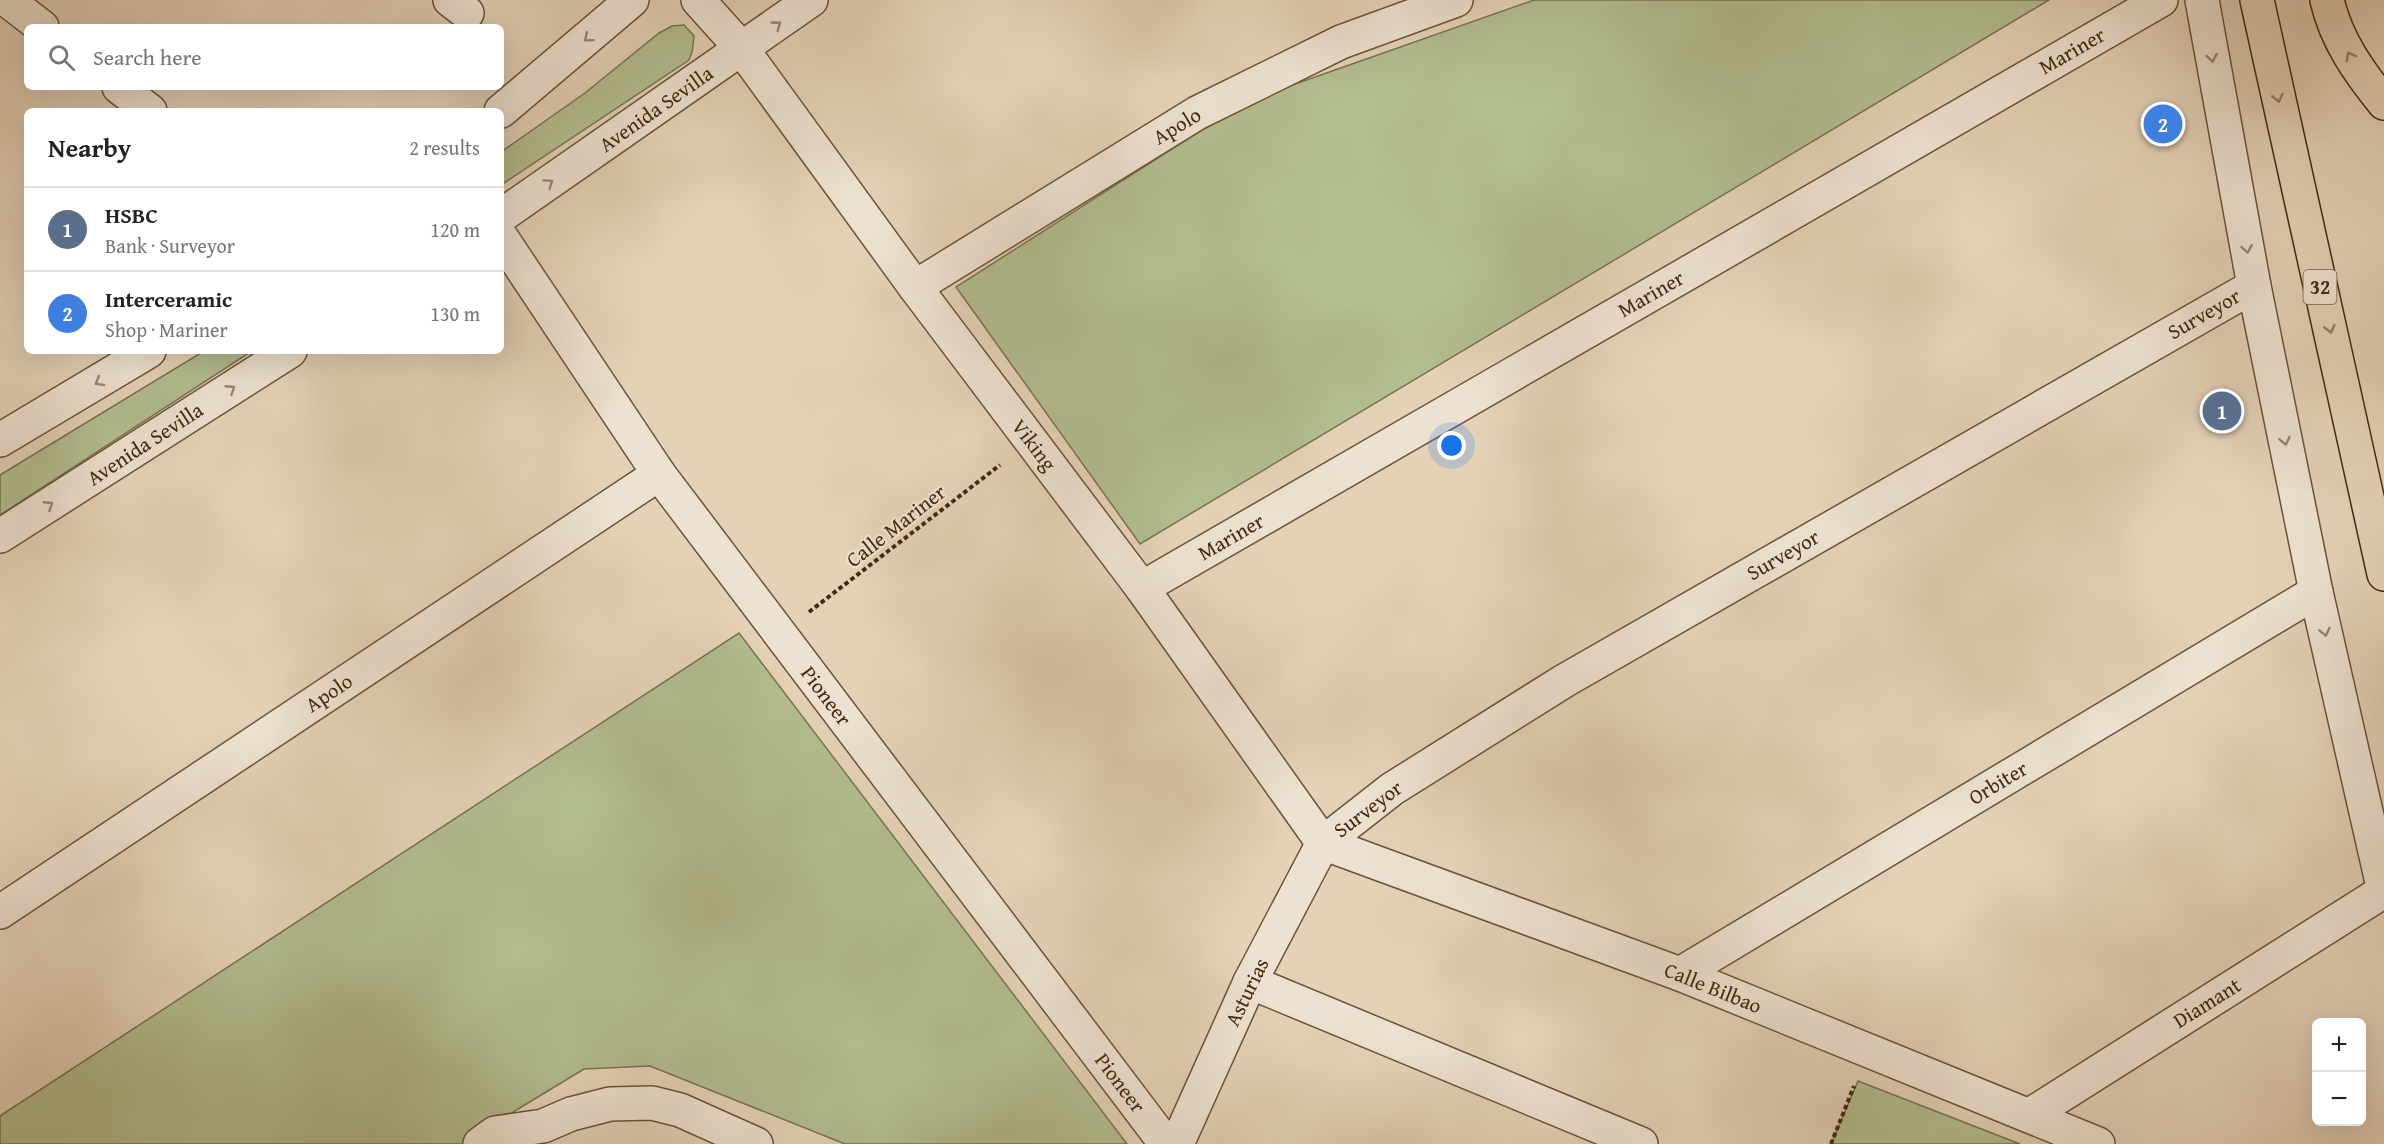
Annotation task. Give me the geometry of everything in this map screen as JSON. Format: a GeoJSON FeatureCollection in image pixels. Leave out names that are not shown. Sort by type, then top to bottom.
{"type":"FeatureCollection","features":[{"type":"Feature","properties":{"kind":"main road","name":"32"},"geometry":{"type":"LineString","coordinates":[[2257,0],[2384,574]]}},
{"type":"Feature","properties":{"kind":"main road"},"geometry":{"type":"LineString","coordinates":[[2327,0],[2330,13],[2351,60],[2384,103]]}},
{"type":"Feature","properties":{"kind":"street"},"geometry":{"type":"LineString","coordinates":[[7,0],[38,24]]}},
{"type":"Feature","properties":{"kind":"street"},"geometry":{"type":"LineString","coordinates":[[504,108],[632,0]]}},
{"type":"Feature","properties":{"kind":"street","name":"Viking"},"geometry":{"type":"LineString","coordinates":[[698,0],[742,49],[915,287],[1142,588],[1323,843]]}},
{"type":"Feature","properties":{"kind":"street","name":"Avenida Sevilla"},"geometry":{"type":"LineString","coordinates":[[504,214],[811,0]]}},
{"type":"Feature","properties":{"kind":"street","name":"Apolo"},"geometry":{"type":"LineString","coordinates":[[915,287],[1197,113],[1341,42],[1456,0]]}},
{"type":"Feature","properties":{"kind":"street","name":"Mariner"},"geometry":{"type":"LineString","coordinates":[[1142,588],[2160,0]]}},
{"type":"Feature","properties":{"kind":"street"},"geometry":{"type":"LineString","coordinates":[[2202,0],[2254,286],[2316,592],[2384,891]]}},
{"type":"Feature","properties":{"kind":"street"},"geometry":{"type":"LineString","coordinates":[[123,90],[146,108]]}},
{"type":"Feature","properties":{"kind":"street","name":"Pioneer"},"geometry":{"type":"LineString","coordinates":[[504,242],[659,474],[1167,1144]]}},
{"type":"Feature","properties":{"kind":"street","name":"Surveyor"},"geometry":{"type":"LineString","coordinates":[[1323,843],[1392,789],[1564,681],[2254,286]]}},
{"type":"Feature","properties":{"kind":"street"},"geometry":{"type":"LineString","coordinates":[[0,440],[144,354]]}},
{"type":"Feature","properties":{"kind":"street","name":"Avenida Sevilla"},"geometry":{"type":"LineString","coordinates":[[0,536],[285,354]]}},
{"type":"Feature","properties":{"kind":"street","name":"Apolo"},"geometry":{"type":"LineString","coordinates":[[0,912],[659,474]]}},
{"type":"Feature","properties":{"kind":"street","name":"Orbiter"},"geometry":{"type":"LineString","coordinates":[[1680,974],[2316,592]]}},
{"type":"Feature","properties":{"kind":"street","name":"Calle Bilbao"},"geometry":{"type":"LineString","coordinates":[[1323,843],[1680,974],[2098,1144]]}},
{"type":"Feature","properties":{"kind":"street","name":"Asturias"},"geometry":{"type":"LineString","coordinates":[[1177,1144],[1250,982],[1323,843]]}},
{"type":"Feature","properties":{"kind":"street","name":"Diamant"},"geometry":{"type":"LineString","coordinates":[[2030,1115],[2384,891]]}},
{"type":"Feature","properties":{"kind":"street"},"geometry":{"type":"LineString","coordinates":[[1250,982],[1641,1144]]}},
{"type":"Feature","properties":{"kind":"street"},"geometry":{"type":"LineString","coordinates":[[488,1140],[543,1126],[571,1114],[610,1104],[652,1103],[680,1110],[756,1144]]}},
{"type":"Feature","properties":{"kind":"path","name":"Calle Mariner"},"geometry":{"type":"LineString","coordinates":[[780,634],[1031,441]]}},
{"type":"Feature","properties":{"kind":"path"},"geometry":{"type":"LineString","coordinates":[[1831,1144],[1868,1052]]}},
{"type":"Feature","properties":{"kind":"green space"},"geometry":{"type":"Polygon","coordinates":[[[1534,0],[2049,0],[1140,544],[956,287],[1247,101],[1534,0]]]}},
{"type":"Feature","properties":{"kind":"green space"},"geometry":{"type":"Polygon","coordinates":[[[684,25],[694,36],[689,60],[504,183],[504,150],[585,93],[659,33],[672,26],[684,25]]]}},
{"type":"Feature","properties":{"kind":"green space"},"geometry":{"type":"Polygon","coordinates":[[[199,354],[247,354],[0,515],[0,475],[199,354]]]}},
{"type":"Feature","properties":{"kind":"green space"},"geometry":{"type":"Polygon","coordinates":[[[739,633],[1127,1144],[845,1144],[650,1066],[584,1069],[466,1144],[0,1144],[0,1116],[739,633]]]}},
{"type":"Feature","properties":{"kind":"green space"},"geometry":{"type":"Polygon","coordinates":[[[1858,1081],[2020,1144],[1831,1144],[1858,1081]]]}},
{"type":"Feature","properties":{"kind":"place","name":"Interceramic"},"geometry":{"type":"Point","coordinates":[2163,124]}},
{"type":"Feature","properties":{"kind":"place","name":"HSBC"},"geometry":{"type":"Point","coordinates":[2222,411]}}]}
